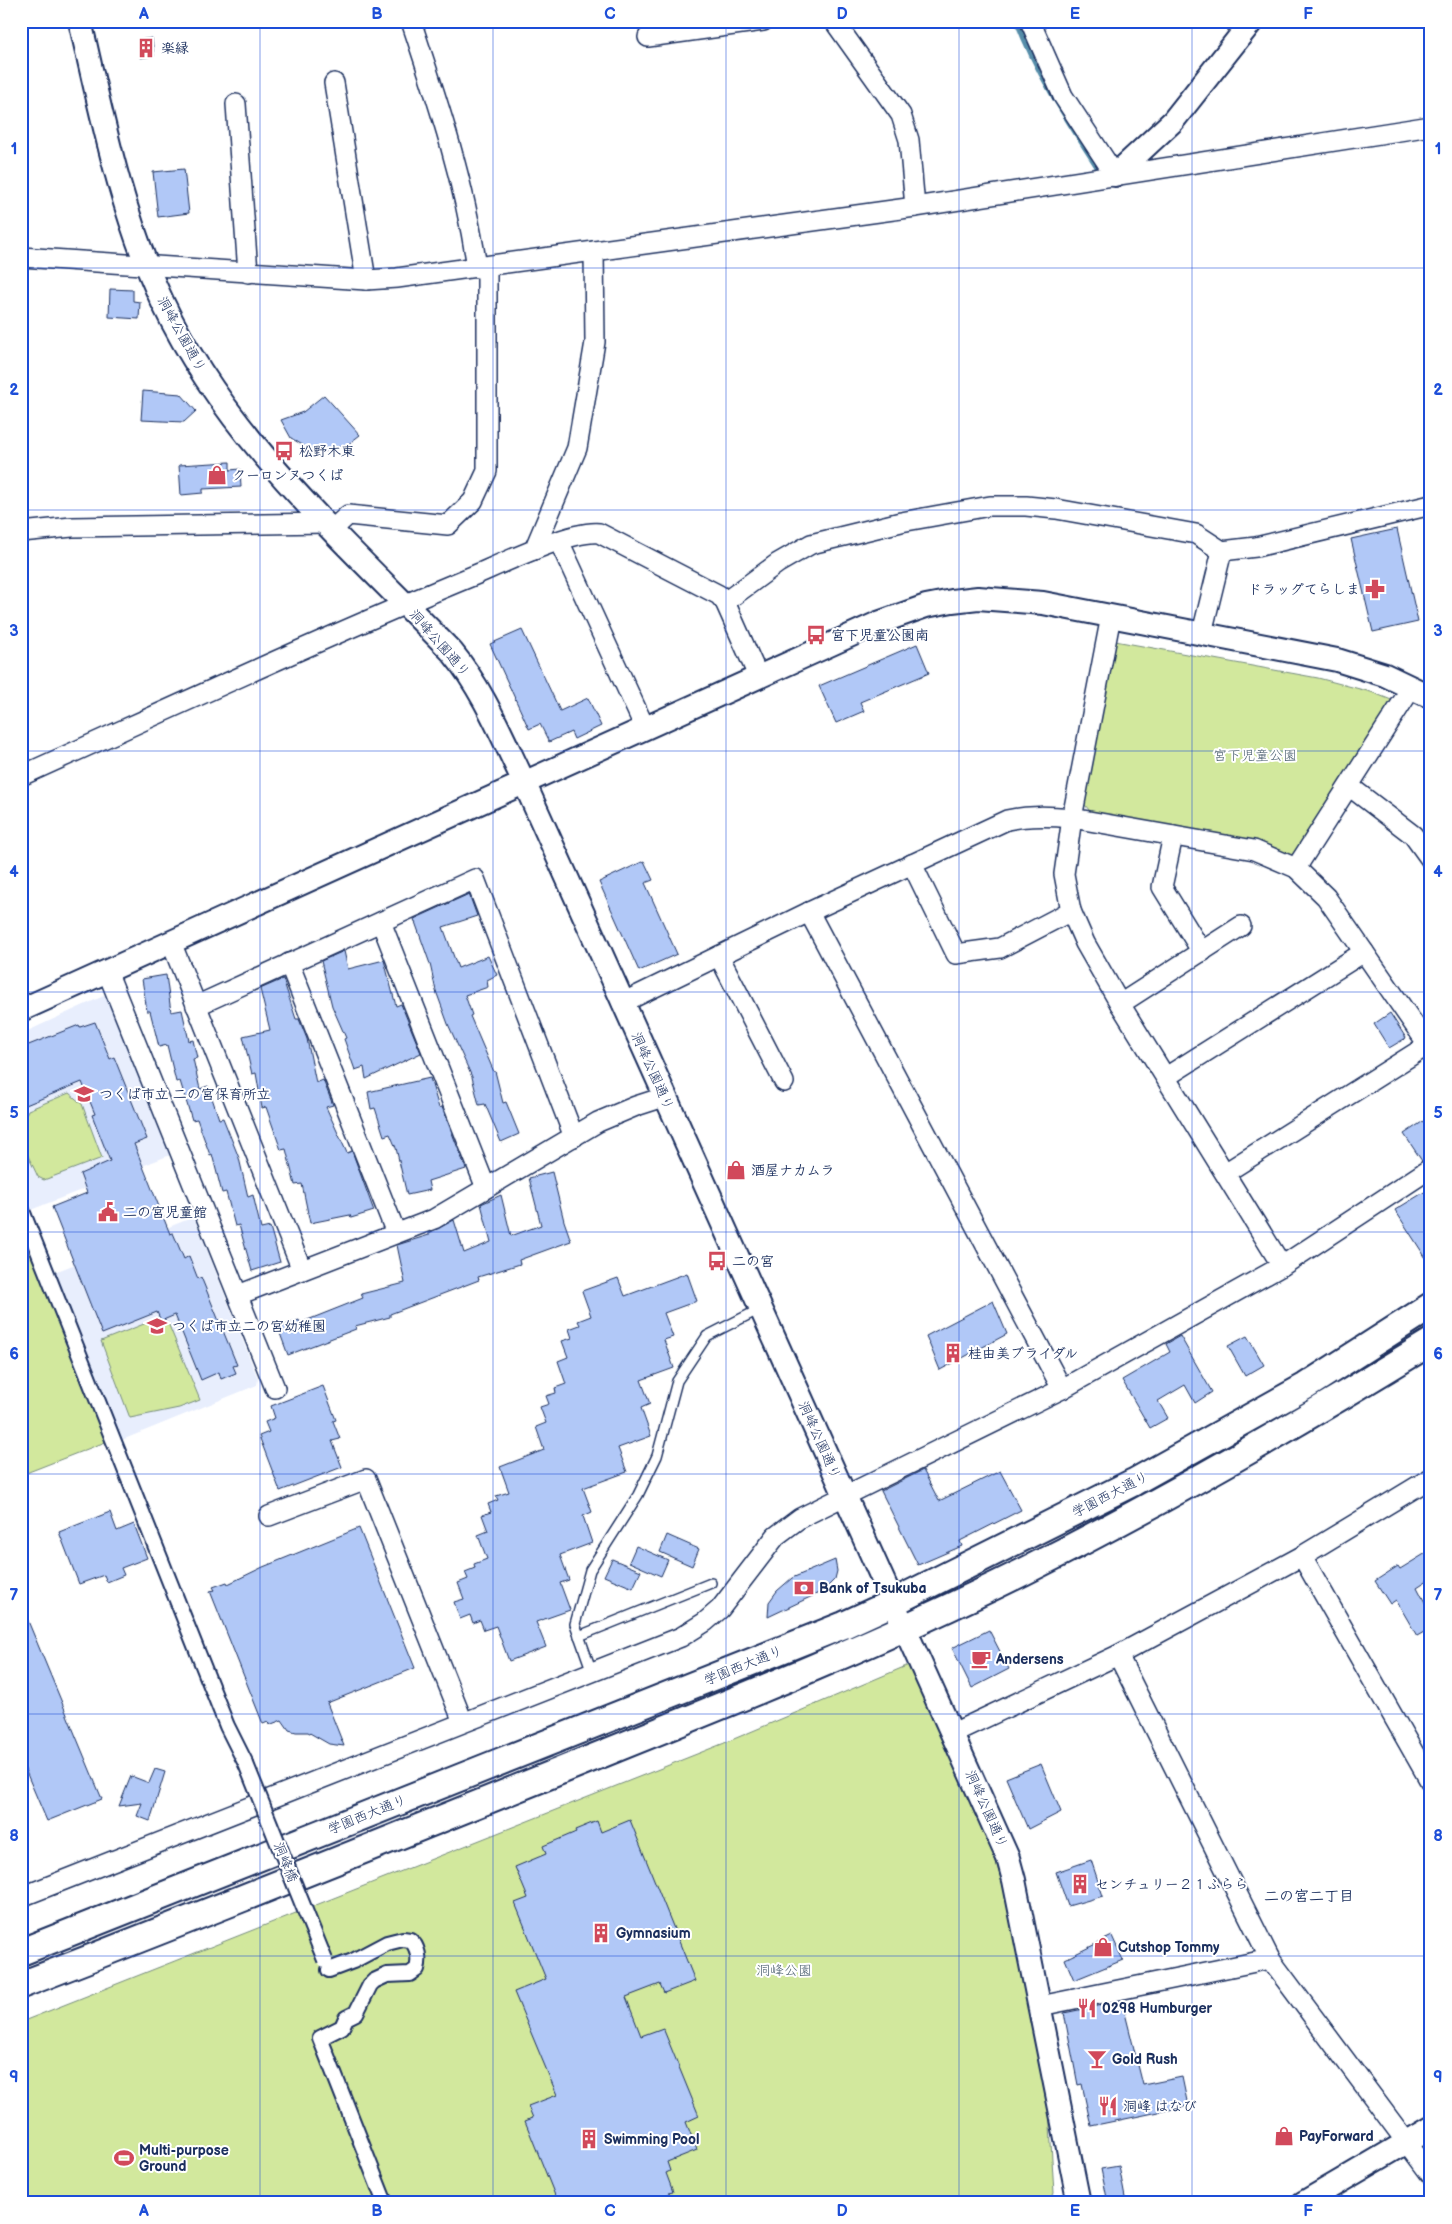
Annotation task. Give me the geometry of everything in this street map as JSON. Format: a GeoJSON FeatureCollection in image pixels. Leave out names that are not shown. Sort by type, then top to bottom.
{"type":"FeatureCollection","features":[{"type":"Feature","properties":{"kind":"main road","name":"学園西大通り"},"geometry":{"type":"LineString","coordinates":[[21,1952],[835,1628],[894,1602],[1142,1477],[1306,1386],[1431,1306]]}},
{"type":"Feature","properties":{"kind":"main road","name":"学園西大通り"},"geometry":{"type":"LineString","coordinates":[[21,1985],[180,1924],[680,1722],[906,1628],[1024,1572],[1142,1510],[1318,1412],[1431,1342]]}},
{"type":"Feature","properties":{"kind":"street","name":"洞峰公園通り"},"geometry":{"type":"LineString","coordinates":[[80,21],[129,219],[168,312],[191,354],[252,443],[405,603],[466,670],[480,691],[524,782],[1008,1858],[1040,2006],[1079,2203]]}},
{"type":"Feature","properties":{"kind":"street"},"geometry":{"type":"LineString","coordinates":[[21,532],[72,527],[330,526],[348,515],[448,525],[473,501],[487,471],[482,267],[446,126],[411,21]]}},
{"type":"Feature","properties":{"kind":"street"},"geometry":{"type":"LineString","coordinates":[[648,37],[763,21]]}},
{"type":"Feature","properties":{"kind":"street"},"geometry":{"type":"LineString","coordinates":[[834,21],[901,115],[908,140],[915,207]]}},
{"type":"Feature","properties":{"kind":"street"},"geometry":{"type":"LineString","coordinates":[[1030,21],[1064,96],[1115,175]]}},
{"type":"Feature","properties":{"kind":"street"},"geometry":{"type":"LineString","coordinates":[[1115,175],[1173,121],[1252,21]]}},
{"type":"Feature","properties":{"kind":"street"},"geometry":{"type":"LineString","coordinates":[[334,83],[366,280]]}},
{"type":"Feature","properties":{"kind":"street"},"geometry":{"type":"LineString","coordinates":[[236,104],[248,273]]}},
{"type":"Feature","properties":{"kind":"street"},"geometry":{"type":"LineString","coordinates":[[21,257],[148,267],[366,280],[482,267],[915,207],[1431,126]]}},
{"type":"Feature","properties":{"kind":"street"},"geometry":{"type":"LineString","coordinates":[[534,550],[576,448],[594,342],[594,251]]}},
{"type":"Feature","properties":{"kind":"street"},"geometry":{"type":"LineString","coordinates":[[725,602],[778,563],[811,544],[901,522],[990,506],[1026,506],[1056,509],[1196,534],[1222,551],[1256,547],[1431,506]]}},
{"type":"Feature","properties":{"kind":"street"},"geometry":{"type":"LineString","coordinates":[[21,776],[405,603],[534,550],[588,532],[599,533],[719,595],[725,602],[758,676]]}},
{"type":"Feature","properties":{"kind":"street"},"geometry":{"type":"LineString","coordinates":[[560,542],[645,728]]}},
{"type":"Feature","properties":{"kind":"street"},"geometry":{"type":"LineString","coordinates":[[1202,633],[1222,551]]}},
{"type":"Feature","properties":{"kind":"street"},"geometry":{"type":"LineString","coordinates":[[21,1010],[878,623],[926,606],[978,598],[1043,603],[1337,660],[1385,675],[1422,692],[1349,786],[1296,868]]}},
{"type":"Feature","properties":{"kind":"street"},"geometry":{"type":"LineString","coordinates":[[1111,616],[1072,818],[1064,874],[1071,911],[1084,944],[1282,1266]]}},
{"type":"Feature","properties":{"kind":"street"},"geometry":{"type":"LineString","coordinates":[[1349,786],[1413,835],[1431,860]]}},
{"type":"Feature","properties":{"kind":"street"},"geometry":{"type":"LineString","coordinates":[[622,1003],[809,912],[1007,820],[1025,816],[1072,818],[1254,850],[1296,868],[1326,897],[1430,1047],[1225,1174]]}},
{"type":"Feature","properties":{"kind":"street"},"geometry":{"type":"LineString","coordinates":[[1173,836],[1162,887],[1202,952]]}},
{"type":"Feature","properties":{"kind":"street"},"geometry":{"type":"LineString","coordinates":[[912,864],[956,954],[1000,948],[1071,911]]}},
{"type":"Feature","properties":{"kind":"street"},"geometry":{"type":"LineString","coordinates":[[196,1006],[475,879],[574,1137]]}},
{"type":"Feature","properties":{"kind":"street"},"geometry":{"type":"LineString","coordinates":[[809,912],[1062,1389]]}},
{"type":"Feature","properties":{"kind":"street"},"geometry":{"type":"LineString","coordinates":[[381,922],[486,1188]]}},
{"type":"Feature","properties":{"kind":"street"},"geometry":{"type":"LineString","coordinates":[[1120,1004],[1242,926]]}},
{"type":"Feature","properties":{"kind":"street"},"geometry":{"type":"LineString","coordinates":[[171,942],[302,1270]]}},
{"type":"Feature","properties":{"kind":"street"},"geometry":{"type":"LineString","coordinates":[[1166,1077],[1364,952]]}},
{"type":"Feature","properties":{"kind":"street"},"geometry":{"type":"LineString","coordinates":[[719,956],[784,1082]]}},
{"type":"Feature","properties":{"kind":"street"},"geometry":{"type":"LineString","coordinates":[[289,963],[396,1233]]}},
{"type":"Feature","properties":{"kind":"street"},"geometry":{"type":"LineString","coordinates":[[108,971],[275,1388]]}},
{"type":"Feature","properties":{"kind":"street"},"geometry":{"type":"LineString","coordinates":[[238,1295],[434,1219],[598,1122],[664,1096]]}},
{"type":"Feature","properties":{"kind":"street"},"geometry":{"type":"LineString","coordinates":[[21,1897],[680,1637],[705,1622],[720,1609],[776,1536],[800,1518],[1062,1389],[1282,1266],[1431,1168]]}},
{"type":"Feature","properties":{"kind":"street","name":"洞峰橋"},"geometry":{"type":"LineString","coordinates":[[21,1208],[228,1726],[246,1764],[329,1969],[395,1940],[410,1940],[416,1947],[419,1964],[417,1969],[405,1974],[387,1975],[374,1981],[370,1985],[356,2013],[346,2018],[342,2027],[320,2038],[385,2203]]}},
{"type":"Feature","properties":{"kind":"street"},"geometry":{"type":"LineString","coordinates":[[269,1516],[366,1478],[463,1722]]}},
{"type":"Feature","properties":{"kind":"street"},"geometry":{"type":"LineString","coordinates":[[953,1733],[1118,1655],[1302,1556],[1431,1478]]}},
{"type":"Feature","properties":{"kind":"street"},"geometry":{"type":"LineString","coordinates":[[1302,1556],[1431,1783]]}},
{"type":"Feature","properties":{"kind":"street"},"geometry":{"type":"LineString","coordinates":[[1118,1655],[1270,1959],[1431,2175]]}},
{"type":"Feature","properties":{"kind":"street"},"geometry":{"type":"LineString","coordinates":[[1040,2006],[1270,1959]]}},
{"type":"Feature","properties":{"kind":"street"},"geometry":{"type":"LineString","coordinates":[[1303,2203],[1431,2128]]}},
{"type":"Feature","properties":{"kind":"lane"},"geometry":{"type":"LineString","coordinates":[[592,1672],[575,1624],[590,1570],[638,1495],[657,1456],[680,1374],[707,1336],[761,1308]]}},
{"type":"Feature","properties":{"kind":"lane"},"geometry":{"type":"LineString","coordinates":[[579,1636],[712,1583]]}},
{"type":"Feature","properties":{"kind":"shaded area","name":"つくば市立 二の宮保育所立"},"geometry":{"type":"Polygon","coordinates":[[[108,994],[170,1155],[28,1211],[21,1194],[21,1034],[108,994]]]}},
{"type":"Feature","properties":{"kind":"shaded area","name":"つくば市立二の宮幼稚園"},"geometry":{"type":"Polygon","coordinates":[[[194,1217],[258,1379],[257,1385],[122,1440],[55,1272],[194,1217]]]}},
{"type":"Feature","properties":{"kind":"green space","name":"宮下児童公園"},"geometry":{"type":"Polygon","coordinates":[[[1115,641],[1318,678],[1371,692],[1394,701],[1296,854],[1285,856],[1246,841],[1090,811],[1084,804],[1115,641]]]}},
{"type":"Feature","properties":{"kind":"green space"},"geometry":{"type":"Polygon","coordinates":[[[69,1093],[82,1104],[102,1158],[44,1180],[38,1177],[26,1152],[22,1136],[24,1120],[28,1110],[69,1093]]]}},
{"type":"Feature","properties":{"kind":"green space"},"geometry":{"type":"Polygon","coordinates":[[[21,1221],[108,1441],[21,1475],[21,1221]]]}},
{"type":"Feature","properties":{"kind":"green space"},"geometry":{"type":"Polygon","coordinates":[[[149,1322],[168,1323],[200,1400],[179,1408],[130,1418],[101,1341],[149,1322]]]}},
{"type":"Feature","properties":{"kind":"green space","name":"洞峰公園"},"geometry":{"type":"Polygon","coordinates":[[[911,1664],[991,1844],[1007,1900],[1049,2109],[1054,2193],[1049,2203],[21,2203],[21,2022],[722,1744],[911,1664]]]}},
{"type":"Feature","properties":{"kind":"building","name":"楽縁"},"geometry":{"type":"Polygon","coordinates":[[[152,38],[154,56],[140,58],[138,40],[152,38]]]}},
{"type":"Feature","properties":{"kind":"building"},"geometry":{"type":"Polygon","coordinates":[[[184,169],[189,213],[158,217],[153,172],[184,169]]]}},
{"type":"Feature","properties":{"kind":"building"},"geometry":{"type":"Polygon","coordinates":[[[110,289],[133,290],[133,301],[140,302],[139,319],[109,317],[110,289]]]}},
{"type":"Feature","properties":{"kind":"building"},"geometry":{"type":"Polygon","coordinates":[[[143,391],[181,394],[196,411],[184,422],[141,420],[143,391]]]}},
{"type":"Feature","properties":{"kind":"building"},"geometry":{"type":"Polygon","coordinates":[[[324,395],[360,435],[347,445],[317,454],[291,438],[281,420],[303,412],[324,395]]]}},
{"type":"Feature","properties":{"kind":"building"},"geometry":{"type":"Polygon","coordinates":[[[230,462],[230,470],[240,469],[241,487],[203,489],[203,493],[181,495],[179,465],[230,462]]]}},
{"type":"Feature","properties":{"kind":"building"},"geometry":{"type":"Polygon","coordinates":[[[1397,529],[1418,622],[1373,632],[1351,539],[1397,529]]]}},
{"type":"Feature","properties":{"kind":"building"},"geometry":{"type":"Polygon","coordinates":[[[522,630],[560,711],[588,698],[601,726],[574,739],[571,732],[549,742],[540,724],[529,729],[490,644],[522,630]]]}},
{"type":"Feature","properties":{"kind":"building"},"geometry":{"type":"Polygon","coordinates":[[[917,644],[929,673],[860,702],[864,711],[836,723],[819,686],[917,644]]]}},
{"type":"Feature","properties":{"kind":"building"},"geometry":{"type":"Polygon","coordinates":[[[644,861],[653,880],[645,883],[677,954],[639,971],[599,882],[644,861]]]}},
{"type":"Feature","properties":{"kind":"building"},"geometry":{"type":"Polygon","coordinates":[[[469,894],[477,916],[443,927],[458,968],[488,956],[497,975],[487,980],[488,987],[465,995],[472,1015],[470,1016],[495,1071],[503,1103],[506,1102],[519,1134],[501,1142],[485,1104],[479,1105],[472,1077],[448,1024],[436,991],[430,964],[414,919],[469,894]]]}},
{"type":"Feature","properties":{"kind":"building"},"geometry":{"type":"Polygon","coordinates":[[[344,951],[348,969],[384,960],[396,1006],[401,1004],[421,1053],[366,1079],[364,1067],[355,1070],[344,1039],[346,1038],[332,1006],[321,961],[344,951]]]}},
{"type":"Feature","properties":{"kind":"building"},"geometry":{"type":"Polygon","coordinates":[[[166,975],[171,1012],[182,1010],[189,1041],[193,1040],[197,1058],[193,1059],[200,1089],[208,1086],[219,1119],[223,1118],[239,1158],[248,1197],[253,1195],[261,1229],[270,1227],[280,1262],[252,1271],[239,1225],[235,1226],[226,1192],[222,1193],[212,1154],[210,1155],[197,1119],[192,1120],[180,1081],[176,1082],[167,1045],[159,1047],[150,1011],[147,1011],[142,979],[166,975]]]}},
{"type":"Feature","properties":{"kind":"building"},"geometry":{"type":"Polygon","coordinates":[[[283,979],[296,1019],[299,1019],[307,1039],[316,1083],[323,1080],[333,1105],[326,1107],[347,1153],[352,1151],[374,1211],[351,1218],[350,1215],[310,1223],[302,1184],[295,1185],[286,1149],[281,1150],[266,1107],[262,1108],[256,1073],[252,1074],[243,1036],[270,1030],[260,989],[283,979]]]}},
{"type":"Feature","properties":{"kind":"building"},"geometry":{"type":"Polygon","coordinates":[[[1390,1013],[1406,1038],[1389,1048],[1374,1024],[1390,1013]]]}},
{"type":"Feature","properties":{"kind":"building"},"geometry":{"type":"Polygon","coordinates":[[[95,1022],[110,1059],[114,1057],[147,1139],[134,1144],[170,1234],[173,1233],[184,1259],[189,1256],[198,1279],[201,1277],[237,1365],[233,1366],[236,1373],[221,1379],[219,1372],[201,1380],[175,1315],[161,1321],[157,1312],[102,1334],[52,1207],[87,1193],[80,1174],[110,1161],[92,1115],[95,1114],[82,1082],[21,1107],[21,1048],[79,1025],[80,1027],[95,1022]]]}},
{"type":"Feature","properties":{"kind":"building"},"geometry":{"type":"Polygon","coordinates":[[[430,1078],[439,1108],[442,1107],[466,1169],[428,1181],[430,1190],[407,1195],[396,1148],[390,1134],[384,1136],[375,1108],[371,1109],[368,1092],[430,1078]]]}},
{"type":"Feature","properties":{"kind":"building"},"geometry":{"type":"Polygon","coordinates":[[[1431,1116],[1431,1157],[1422,1161],[1404,1134],[1431,1116]]]}},
{"type":"Feature","properties":{"kind":"building"},"geometry":{"type":"Polygon","coordinates":[[[552,1172],[571,1241],[519,1260],[520,1264],[478,1277],[479,1280],[390,1314],[390,1317],[355,1326],[356,1329],[288,1355],[278,1328],[299,1320],[300,1323],[363,1298],[361,1294],[405,1283],[397,1245],[429,1235],[429,1233],[454,1220],[464,1253],[491,1242],[481,1204],[501,1195],[511,1236],[541,1225],[529,1178],[552,1172]]]}},
{"type":"Feature","properties":{"kind":"building"},"geometry":{"type":"Polygon","coordinates":[[[1431,1188],[1431,1266],[1395,1210],[1431,1188]]]}},
{"type":"Feature","properties":{"kind":"building"},"geometry":{"type":"Polygon","coordinates":[[[687,1273],[697,1301],[664,1313],[673,1337],[664,1340],[674,1368],[641,1380],[650,1404],[641,1408],[651,1436],[618,1448],[627,1472],[583,1488],[592,1512],[583,1516],[592,1543],[560,1555],[569,1580],[560,1583],[570,1610],[536,1622],[546,1647],[509,1661],[496,1626],[484,1630],[480,1620],[473,1623],[470,1615],[460,1619],[454,1602],[464,1599],[458,1583],[468,1579],[465,1572],[475,1568],[474,1564],[487,1559],[478,1535],[488,1531],[482,1515],[491,1512],[488,1504],[498,1500],[496,1496],[509,1492],[500,1467],[544,1450],[536,1427],[546,1423],[540,1407],[549,1404],[546,1396],[556,1393],[555,1388],[566,1384],[558,1361],[568,1357],[562,1341],[572,1338],[569,1329],[580,1325],[578,1321],[591,1316],[582,1291],[618,1278],[625,1296],[687,1273]]]}},
{"type":"Feature","properties":{"kind":"building","name":"桂由美ブライダル"},"geometry":{"type":"Polygon","coordinates":[[[993,1301],[1007,1334],[940,1370],[926,1336],[993,1301]]]}},
{"type":"Feature","properties":{"kind":"building"},"geometry":{"type":"Polygon","coordinates":[[[1180,1336],[1212,1392],[1195,1403],[1185,1385],[1158,1401],[1168,1418],[1150,1428],[1122,1380],[1170,1352],[1166,1344],[1180,1336]]]}},
{"type":"Feature","properties":{"kind":"building"},"geometry":{"type":"Polygon","coordinates":[[[1247,1336],[1264,1365],[1245,1376],[1228,1346],[1247,1336]]]}},
{"type":"Feature","properties":{"kind":"building"},"geometry":{"type":"Polygon","coordinates":[[[323,1386],[336,1420],[333,1421],[340,1439],[332,1441],[342,1467],[280,1491],[259,1436],[269,1432],[265,1422],[275,1418],[271,1406],[323,1386]]]}},
{"type":"Feature","properties":{"kind":"building"},"geometry":{"type":"Polygon","coordinates":[[[923,1470],[939,1501],[1000,1471],[1021,1510],[960,1541],[962,1546],[918,1565],[881,1491],[923,1470]]]}},
{"type":"Feature","properties":{"kind":"building"},"geometry":{"type":"Polygon","coordinates":[[[110,1512],[117,1531],[134,1524],[147,1558],[121,1568],[124,1575],[107,1582],[104,1575],[79,1584],[59,1532],[110,1512]]]}},
{"type":"Feature","properties":{"kind":"building"},"geometry":{"type":"Polygon","coordinates":[[[359,1528],[415,1668],[327,1703],[344,1746],[329,1744],[308,1732],[289,1730],[282,1720],[269,1725],[268,1722],[263,1724],[210,1591],[215,1590],[213,1587],[227,1582],[228,1584],[263,1567],[359,1528]]]}},
{"type":"Feature","properties":{"kind":"building"},"geometry":{"type":"Polygon","coordinates":[[[667,1535],[699,1549],[692,1566],[660,1552],[667,1535]]]}},
{"type":"Feature","properties":{"kind":"building"},"geometry":{"type":"Polygon","coordinates":[[[636,1546],[668,1560],[661,1576],[629,1562],[636,1546]]]}},
{"type":"Feature","properties":{"kind":"building"},"geometry":{"type":"Polygon","coordinates":[[[1431,1550],[1431,1578],[1417,1587],[1431,1614],[1431,1628],[1417,1636],[1396,1600],[1390,1604],[1375,1581],[1398,1566],[1400,1569],[1431,1550]]]}},
{"type":"Feature","properties":{"kind":"building"},"geometry":{"type":"Polygon","coordinates":[[[612,1559],[641,1571],[633,1588],[604,1576],[612,1559]]]}},
{"type":"Feature","properties":{"kind":"building","name":"Bank of Tsukuba"},"geometry":{"type":"Polygon","coordinates":[[[835,1560],[837,1571],[835,1579],[823,1591],[768,1617],[769,1602],[777,1591],[792,1578],[835,1560]]]}},
{"type":"Feature","properties":{"kind":"building"},"geometry":{"type":"Polygon","coordinates":[[[21,1604],[102,1799],[47,1821],[21,1760],[21,1604]]]}},
{"type":"Feature","properties":{"kind":"building","name":"Andersens"},"geometry":{"type":"Polygon","coordinates":[[[989,1630],[1009,1669],[972,1688],[952,1648],[989,1630]]]}},
{"type":"Feature","properties":{"kind":"building"},"geometry":{"type":"Polygon","coordinates":[[[1041,1764],[1061,1812],[1028,1829],[1006,1778],[1041,1764]]]}},
{"type":"Feature","properties":{"kind":"building"},"geometry":{"type":"Polygon","coordinates":[[[155,1769],[165,1772],[150,1821],[137,1816],[142,1803],[119,1806],[131,1776],[149,1783],[155,1769]]]}},
{"type":"Feature","properties":{"kind":"building"},"geometry":{"type":"Polygon","coordinates":[[[630,1820],[695,1981],[664,1993],[660,1984],[626,1997],[641,2036],[663,2028],[699,2116],[686,2122],[697,2150],[667,2162],[670,2171],[666,2173],[673,2192],[668,2193],[672,2203],[558,2203],[525,2121],[533,2118],[528,2106],[557,2095],[514,1992],[546,1979],[515,1903],[528,1898],[515,1867],[546,1854],[543,1846],[597,1821],[601,1832],[630,1820]]]}},
{"type":"Feature","properties":{"kind":"building","name":"センチュリー２１ふらら"},"geometry":{"type":"Polygon","coordinates":[[[1091,1860],[1103,1896],[1068,1906],[1056,1872],[1091,1860]]]}},
{"type":"Feature","properties":{"kind":"building","name":"Cutshop Tommy"},"geometry":{"type":"Polygon","coordinates":[[[1112,1936],[1123,1960],[1074,1980],[1065,1959],[1112,1936]]]}},
{"type":"Feature","properties":{"kind":"building"},"geometry":{"type":"Polygon","coordinates":[[[1122,2001],[1143,2085],[1182,2077],[1188,2106],[1091,2126],[1082,2084],[1078,2085],[1064,2013],[1122,2001]]]}},
{"type":"Feature","properties":{"kind":"building"},"geometry":{"type":"Polygon","coordinates":[[[1119,2166],[1126,2203],[1108,2203],[1101,2169],[1119,2166]]]}},
{"type":"Feature","properties":{"kind":"waterway"},"geometry":{"type":"LineString","coordinates":[[1017,21],[1034,60],[1064,115],[1098,168]]}},
{"type":"Feature","properties":{"kind":"place","name":"楽縁"},"geometry":{"type":"Point","coordinates":[146,48]}},
{"type":"Feature","properties":{"kind":"place","name":"松野木東"},"geometry":{"type":"Point","coordinates":[284,451]}},
{"type":"Feature","properties":{"kind":"place","name":"クーロンヌつくば"},"geometry":{"type":"Point","coordinates":[217,475]}},
{"type":"Feature","properties":{"kind":"place","name":"ドラッグてらしま"},"geometry":{"type":"Point","coordinates":[1375,589]}},
{"type":"Feature","properties":{"kind":"place","name":"宮下児童公園南"},"geometry":{"type":"Point","coordinates":[816,635]}},
{"type":"Feature","properties":{"kind":"place","name":"つくば市立 二の宮保育所立"},"geometry":{"type":"Point","coordinates":[84,1094]}},
{"type":"Feature","properties":{"kind":"place","name":"酒屋ナカムラ"},"geometry":{"type":"Point","coordinates":[736,1170]}},
{"type":"Feature","properties":{"kind":"place","name":"二の宮児童館"},"geometry":{"type":"Point","coordinates":[108,1212]}},
{"type":"Feature","properties":{"kind":"place","name":"二の宮"},"geometry":{"type":"Point","coordinates":[717,1261]}},
{"type":"Feature","properties":{"kind":"place","name":"つくば市立二の宮幼稚園"},"geometry":{"type":"Point","coordinates":[157,1326]}},
{"type":"Feature","properties":{"kind":"place","name":"桂由美ブライダル"},"geometry":{"type":"Point","coordinates":[953,1353]}},
{"type":"Feature","properties":{"kind":"place","name":"Bank of Tsukuba"},"geometry":{"type":"Point","coordinates":[804,1588]}},
{"type":"Feature","properties":{"kind":"place","name":"Andersens"},"geometry":{"type":"Point","coordinates":[981,1659]}},
{"type":"Feature","properties":{"kind":"place","name":"センチュリー２１ふらら"},"geometry":{"type":"Point","coordinates":[1080,1884]}},
{"type":"Feature","properties":{"kind":"place","name":"Gymnasium"},"geometry":{"type":"Point","coordinates":[601,1933]}},
{"type":"Feature","properties":{"kind":"place","name":"Cutshop Tommy"},"geometry":{"type":"Point","coordinates":[1103,1947]}},
{"type":"Feature","properties":{"kind":"place","name":"0298 Humburger"},"geometry":{"type":"Point","coordinates":[1087,2008]}},
{"type":"Feature","properties":{"kind":"place","name":"Gold Rush"},"geometry":{"type":"Point","coordinates":[1097,2059]}},
{"type":"Feature","properties":{"kind":"place","name":"洞峰 はなび"},"geometry":{"type":"Point","coordinates":[1108,2106]}},
{"type":"Feature","properties":{"kind":"place","name":"PayForward"},"geometry":{"type":"Point","coordinates":[1284,2136]}},
{"type":"Feature","properties":{"kind":"place","name":"Swimming Pool"},"geometry":{"type":"Point","coordinates":[589,2139]}},
{"type":"Feature","properties":{"kind":"place","name":"Multi-purpose Ground"},"geometry":{"type":"Point","coordinates":[124,2158]}},
{"type":"Feature","properties":{"kind":"district","name":"二の宮二丁目"},"geometry":{"type":"Point","coordinates":[1309,1896]}}]}
